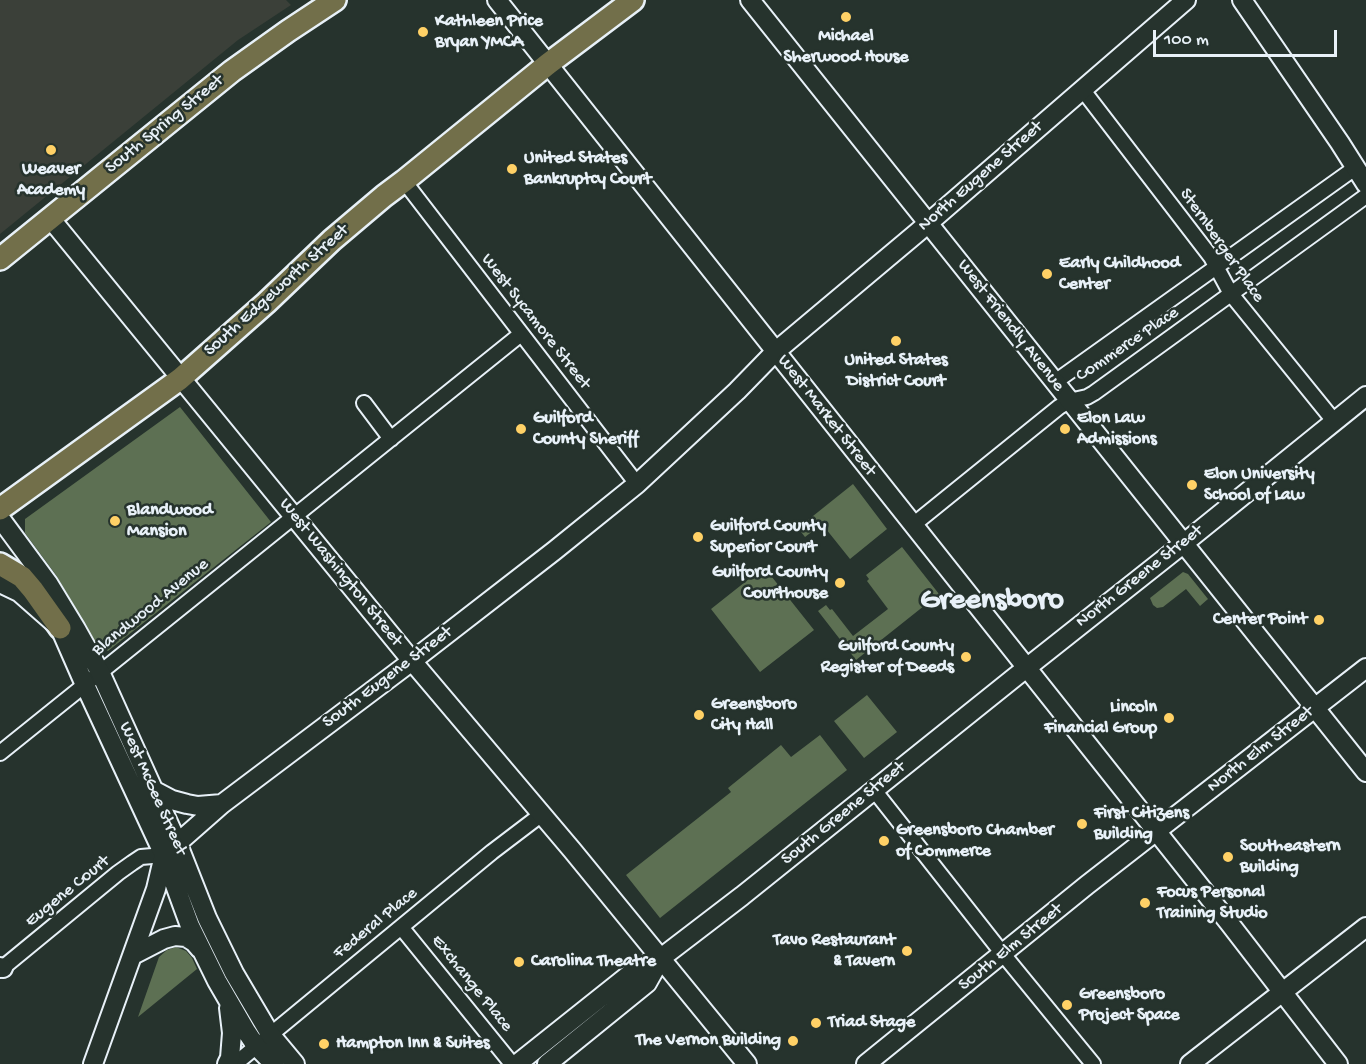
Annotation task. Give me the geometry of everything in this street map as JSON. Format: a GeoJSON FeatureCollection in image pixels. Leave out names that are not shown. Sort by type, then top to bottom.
{"type":"FeatureCollection","features":[{"type":"Feature","properties":{"kind":"main road","name":"South Spring Street"},"geometry":{"type":"LineString","coordinates":[[0,259],[231,71],[335,0]]}},
{"type":"Feature","properties":{"kind":"main road","name":"West Market Street"},"geometry":{"type":"LineString","coordinates":[[497,0],[1338,1064]]}},
{"type":"Feature","properties":{"kind":"main road","name":"South Edgeworth Street"},"geometry":{"type":"LineString","coordinates":[[0,509],[180,379],[384,196],[548,64],[633,0]]}},
{"type":"Feature","properties":{"kind":"main road","name":"West Friendly Avenue"},"geometry":{"type":"LineString","coordinates":[[750,0],[1366,772]]}},
{"type":"Feature","properties":{"kind":"main road","name":"North Eugene Street"},"geometry":{"type":"LineString","coordinates":[[775,352],[1186,0]]}},
{"type":"Feature","properties":{"kind":"main road"},"geometry":{"type":"LineString","coordinates":[[1242,0],[1366,184]]}},
{"type":"Feature","properties":{"kind":"main road","name":"West Washington Street"},"geometry":{"type":"LineString","coordinates":[[50,218],[412,661],[542,814],[747,1064]]}},
{"type":"Feature","properties":{"kind":"main road","name":"South Eugene Street"},"geometry":{"type":"LineString","coordinates":[[170,848],[222,804],[412,661],[637,484],[737,391],[775,352]]}},
{"type":"Feature","properties":{"kind":"main road","name":"North Greene Street"},"geometry":{"type":"LineString","coordinates":[[1026,668],[1366,396]]}},
{"type":"Feature","properties":{"kind":"main road","name":"West McGee Street"},"geometry":{"type":"LineString","coordinates":[[0,518],[48,583],[100,672],[153,790],[190,926],[229,1003],[263,1040],[295,1064]]}},
{"type":"Feature","properties":{"kind":"main road"},"geometry":{"type":"LineString","coordinates":[[0,564],[22,577],[60,628]]}},
{"type":"Feature","properties":{"kind":"main road"},"geometry":{"type":"LineString","coordinates":[[0,583],[19,592],[60,628]]}},
{"type":"Feature","properties":{"kind":"main road","name":"West McGee Street"},"geometry":{"type":"LineString","coordinates":[[60,628],[84,685],[234,973],[274,1064]]}},
{"type":"Feature","properties":{"kind":"main road","name":"South Greene Street"},"geometry":{"type":"LineString","coordinates":[[517,1064],[635,970],[661,958],[742,896],[1026,668]]}},
{"type":"Feature","properties":{"kind":"main road","name":"North Elm Street"},"geometry":{"type":"LineString","coordinates":[[1156,832],[1366,668]]}},
{"type":"Feature","properties":{"kind":"main road"},"geometry":{"type":"LineString","coordinates":[[153,790],[172,800],[187,804],[198,806],[222,804]]}},
{"type":"Feature","properties":{"kind":"main road","name":"South Elm Street"},"geometry":{"type":"LineString","coordinates":[[866,1064],[1156,832]]}},
{"type":"Feature","properties":{"kind":"main road"},"geometry":{"type":"LineString","coordinates":[[93,1064],[170,848]]}},
{"type":"Feature","properties":{"kind":"main road"},"geometry":{"type":"LineString","coordinates":[[1190,1064],[1366,927]]}},
{"type":"Feature","properties":{"kind":"main road"},"geometry":{"type":"LineString","coordinates":[[133,955],[164,939],[176,936],[186,937],[194,942],[203,953]]}},
{"type":"Feature","properties":{"kind":"main road","name":"South Greene Street"},"geometry":{"type":"LineString","coordinates":[[547,1064],[647,983],[661,958]]}},
{"type":"Feature","properties":{"kind":"main road"},"geometry":{"type":"LineString","coordinates":[[227,1064],[230,1058],[232,1033],[229,1003]]}},
{"type":"Feature","properties":{"kind":"street","name":"Sternberger Place"},"geometry":{"type":"LineString","coordinates":[[1082,89],[1217,266],[1231,294],[1334,421]]}},
{"type":"Feature","properties":{"kind":"street","name":"Commerce Place"},"geometry":{"type":"LineString","coordinates":[[1055,382],[1355,168]]}},
{"type":"Feature","properties":{"kind":"street","name":"West Sycamore Street"},"geometry":{"type":"LineString","coordinates":[[404,181],[637,484]]}},
{"type":"Feature","properties":{"kind":"street","name":"Commerce Place"},"geometry":{"type":"LineString","coordinates":[[912,525],[1059,407],[1094,393],[1366,196]]}},
{"type":"Feature","properties":{"kind":"street","name":"Blandwood Avenue"},"geometry":{"type":"LineString","coordinates":[[0,753],[521,334]]}},
{"type":"Feature","properties":{"kind":"street"},"geometry":{"type":"LineString","coordinates":[[364,403],[391,439]]}},
{"type":"Feature","properties":{"kind":"street"},"geometry":{"type":"LineString","coordinates":[[874,790],[1093,1064]]}},
{"type":"Feature","properties":{"kind":"street","name":"Federal Place"},"geometry":{"type":"LineString","coordinates":[[235,1064],[492,852],[542,814]]}},
{"type":"Feature","properties":{"kind":"street","name":"Eugene Court"},"geometry":{"type":"LineString","coordinates":[[1,968],[132,863],[141,857],[170,848]]}},
{"type":"Feature","properties":{"kind":"street","name":"Exchange Place"},"geometry":{"type":"LineString","coordinates":[[401,927],[512,1064]]}},
{"type":"Feature","properties":{"kind":"shaded area","name":"Weaver Academy"},"geometry":{"type":"Polygon","coordinates":[[[0,0],[286,0],[291,5],[238,40],[0,234],[0,0]]]}},
{"type":"Feature","properties":{"kind":"green space"},"geometry":{"type":"Polygon","coordinates":[[[180,407],[271,522],[108,651],[97,645],[56,575],[25,533],[25,519],[180,407]]]}},
{"type":"Feature","properties":{"kind":"green space"},"geometry":{"type":"Polygon","coordinates":[[[853,484],[887,529],[850,559],[822,524],[805,537],[798,528],[853,484]]]}},
{"type":"Feature","properties":{"kind":"green space"},"geometry":{"type":"Polygon","coordinates":[[[902,547],[939,594],[856,660],[818,611],[826,605],[830,610],[832,609],[853,636],[888,609],[867,581],[869,579],[866,575],[902,547]]]}},
{"type":"Feature","properties":{"kind":"green space"},"geometry":{"type":"Polygon","coordinates":[[[764,567],[814,630],[760,672],[711,609],[764,567]]]}},
{"type":"Feature","properties":{"kind":"green space"},"geometry":{"type":"Polygon","coordinates":[[[1183,572],[1188,574],[1208,599],[1200,606],[1186,589],[1163,607],[1157,608],[1153,605],[1150,598],[1183,572]]]}},
{"type":"Feature","properties":{"kind":"green space"},"geometry":{"type":"Polygon","coordinates":[[[867,695],[897,732],[864,758],[834,721],[867,695]]]}},
{"type":"Feature","properties":{"kind":"green space"},"geometry":{"type":"Polygon","coordinates":[[[820,735],[847,770],[660,918],[626,875],[731,792],[728,788],[781,745],[791,757],[820,735]]]}},
{"type":"Feature","properties":{"kind":"green space"},"geometry":{"type":"Polygon","coordinates":[[[176,947],[186,951],[197,969],[138,1017],[159,957],[167,950],[176,947]]]}},
{"type":"Feature","properties":{"kind":"place","name":"Michael Sherwood House"},"geometry":{"type":"Point","coordinates":[846,17]}},
{"type":"Feature","properties":{"kind":"place","name":"Kathleen Price Bryan YMCA"},"geometry":{"type":"Point","coordinates":[423,32]}},
{"type":"Feature","properties":{"kind":"place","name":"Weaver Academy"},"geometry":{"type":"Point","coordinates":[51,150]}},
{"type":"Feature","properties":{"kind":"place","name":"United States Bankruptcy Court"},"geometry":{"type":"Point","coordinates":[512,169]}},
{"type":"Feature","properties":{"kind":"place","name":"Early Childhood Center"},"geometry":{"type":"Point","coordinates":[1047,274]}},
{"type":"Feature","properties":{"kind":"place","name":"United States District Court"},"geometry":{"type":"Point","coordinates":[896,341]}},
{"type":"Feature","properties":{"kind":"place","name":"Guilford County Sheriff"},"geometry":{"type":"Point","coordinates":[521,429]}},
{"type":"Feature","properties":{"kind":"place","name":"Elon Law Admissions"},"geometry":{"type":"Point","coordinates":[1065,429]}},
{"type":"Feature","properties":{"kind":"place","name":"Elon University School of Law"},"geometry":{"type":"Point","coordinates":[1192,485]}},
{"type":"Feature","properties":{"kind":"place","name":"Blandwood Mansion"},"geometry":{"type":"Point","coordinates":[115,521]}},
{"type":"Feature","properties":{"kind":"place","name":"Guilford County Superior Court"},"geometry":{"type":"Point","coordinates":[698,537]}},
{"type":"Feature","properties":{"kind":"place","name":"Guilford County Courthouse"},"geometry":{"type":"Point","coordinates":[840,583]}},
{"type":"Feature","properties":{"kind":"place","name":"Center Point"},"geometry":{"type":"Point","coordinates":[1319,620]}},
{"type":"Feature","properties":{"kind":"place","name":"Guilford County Register of Deeds"},"geometry":{"type":"Point","coordinates":[966,657]}},
{"type":"Feature","properties":{"kind":"place","name":"Greensboro City Hall"},"geometry":{"type":"Point","coordinates":[699,715]}},
{"type":"Feature","properties":{"kind":"place","name":"Lincoln Financial Group"},"geometry":{"type":"Point","coordinates":[1169,718]}},
{"type":"Feature","properties":{"kind":"place","name":"First Citizens Building"},"geometry":{"type":"Point","coordinates":[1082,824]}},
{"type":"Feature","properties":{"kind":"place","name":"Greensboro Chamber of Commerce"},"geometry":{"type":"Point","coordinates":[884,841]}},
{"type":"Feature","properties":{"kind":"place","name":"Southeastern Building"},"geometry":{"type":"Point","coordinates":[1228,857]}},
{"type":"Feature","properties":{"kind":"place","name":"Focus Personal Training Studio"},"geometry":{"type":"Point","coordinates":[1145,903]}},
{"type":"Feature","properties":{"kind":"place","name":"Tavo Restaurant & Tavern"},"geometry":{"type":"Point","coordinates":[907,951]}},
{"type":"Feature","properties":{"kind":"place","name":"Carolina Theatre"},"geometry":{"type":"Point","coordinates":[519,962]}},
{"type":"Feature","properties":{"kind":"place","name":"Greensboro Project Space"},"geometry":{"type":"Point","coordinates":[1067,1005]}},
{"type":"Feature","properties":{"kind":"place","name":"Triad Stage"},"geometry":{"type":"Point","coordinates":[816,1023]}},
{"type":"Feature","properties":{"kind":"place","name":"The Vernon Building"},"geometry":{"type":"Point","coordinates":[793,1041]}},
{"type":"Feature","properties":{"kind":"place","name":"Hampton Inn & Suites"},"geometry":{"type":"Point","coordinates":[324,1044]}},
{"type":"Feature","properties":{"kind":"district","name":"Greensboro"},"geometry":{"type":"Point","coordinates":[992,602]}}]}
